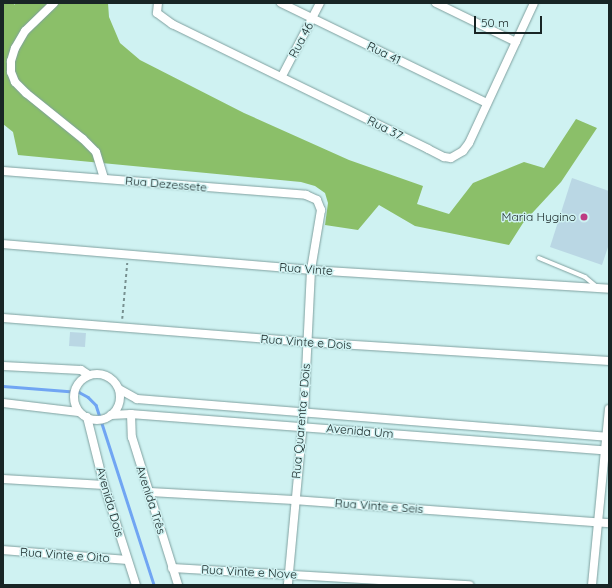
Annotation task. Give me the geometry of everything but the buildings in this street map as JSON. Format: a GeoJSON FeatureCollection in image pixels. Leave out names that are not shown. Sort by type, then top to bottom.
{"type":"FeatureCollection","features":[{"type":"Feature","properties":{"kind":"street"},"geometry":{"type":"LineString","coordinates":[[54,3],[25,31],[15,48],[11,61],[10,72],[15,82],[26,93],[83,139],[96,152],[104,178]]}},
{"type":"Feature","properties":{"kind":"street","name":"Rua 37"},"geometry":{"type":"LineString","coordinates":[[158,3],[156,9],[160,16],[444,157],[451,158],[463,150],[469,143],[486,103],[534,3]]}},
{"type":"Feature","properties":{"kind":"street","name":"Rua 41"},"geometry":{"type":"LineString","coordinates":[[282,3],[486,103]]}},
{"type":"Feature","properties":{"kind":"street","name":"Rua 46"},"geometry":{"type":"LineString","coordinates":[[282,76],[320,3]]}},
{"type":"Feature","properties":{"kind":"street"},"geometry":{"type":"LineString","coordinates":[[436,3],[516,42]]}},
{"type":"Feature","properties":{"kind":"street","name":"Rua Dezessete"},"geometry":{"type":"LineString","coordinates":[[3,171],[306,195],[318,200],[321,210]]}},
{"type":"Feature","properties":{"kind":"street","name":"Rua Quarenta e Dois"},"geometry":{"type":"LineString","coordinates":[[288,585],[294,500],[304,411],[311,270],[321,210]]}},
{"type":"Feature","properties":{"kind":"street","name":"Rua Vinte"},"geometry":{"type":"LineString","coordinates":[[3,244],[311,270],[609,289]]}},
{"type":"Feature","properties":{"kind":"street","name":"Rua Vinte e Dois"},"geometry":{"type":"LineString","coordinates":[[3,318],[307,342],[609,361]]}},
{"type":"Feature","properties":{"kind":"street"},"geometry":{"type":"LineString","coordinates":[[3,366],[81,370],[89,375]]}},
{"type":"Feature","properties":{"kind":"street"},"geometry":{"type":"LineString","coordinates":[[3,403],[78,412],[87,417],[99,420],[111,415],[119,403],[119,389],[116,384],[107,376],[95,374],[89,375],[78,384],[74,398],[78,412]]}},
{"type":"Feature","properties":{"kind":"street","name":"Avenida Um"},"geometry":{"type":"LineString","coordinates":[[119,389],[137,399],[304,411],[608,437]]}},
{"type":"Feature","properties":{"kind":"street"},"geometry":{"type":"LineString","coordinates":[[592,585],[597,522],[607,451],[609,409]]}},
{"type":"Feature","properties":{"kind":"street","name":"Avenida Um"},"geometry":{"type":"LineString","coordinates":[[111,415],[131,414],[607,451]]}},
{"type":"Feature","properties":{"kind":"street","name":"Avenida Três"},"geometry":{"type":"LineString","coordinates":[[131,414],[132,437],[178,585]]}},
{"type":"Feature","properties":{"kind":"street","name":"Avenida Dois"},"geometry":{"type":"LineString","coordinates":[[87,417],[104,485],[136,585]]}},
{"type":"Feature","properties":{"kind":"street"},"geometry":{"type":"LineString","coordinates":[[3,479],[104,485]]}},
{"type":"Feature","properties":{"kind":"street","name":"Rua Vinte e Seis"},"geometry":{"type":"LineString","coordinates":[[150,492],[294,500],[609,523]]}},
{"type":"Feature","properties":{"kind":"street","name":"Rua Vinte e Oito"},"geometry":{"type":"LineString","coordinates":[[3,550],[127,560]]}},
{"type":"Feature","properties":{"kind":"street","name":"Rua Vinte e Nove"},"geometry":{"type":"LineString","coordinates":[[172,568],[289,573],[470,585]]}},
{"type":"Feature","properties":{"kind":"lane"},"geometry":{"type":"LineString","coordinates":[[539,258],[584,277],[600,289]]}},
{"type":"Feature","properties":{"kind":"path"},"geometry":{"type":"LineString","coordinates":[[121,327],[127,254]]}},
{"type":"Feature","properties":{"kind":"green space"},"geometry":{"type":"Polygon","coordinates":[[[3,3],[14,3],[14,5],[16,3],[108,3],[109,17],[120,43],[140,60],[244,113],[349,160],[423,186],[417,204],[449,214],[473,183],[524,162],[544,168],[576,119],[597,128],[561,182],[523,223],[509,245],[415,226],[379,205],[358,230],[325,225],[328,203],[325,193],[315,186],[301,182],[18,155],[13,132],[3,124],[3,3]]]}},
{"type":"Feature","properties":{"kind":"waterway"},"geometry":{"type":"LineString","coordinates":[[3,386],[79,392],[88,397],[96,405],[154,585]]}},
{"type":"Feature","properties":{"kind":"place","name":"Maria Hygino"},"geometry":{"type":"Point","coordinates":[584,217]}}]}
